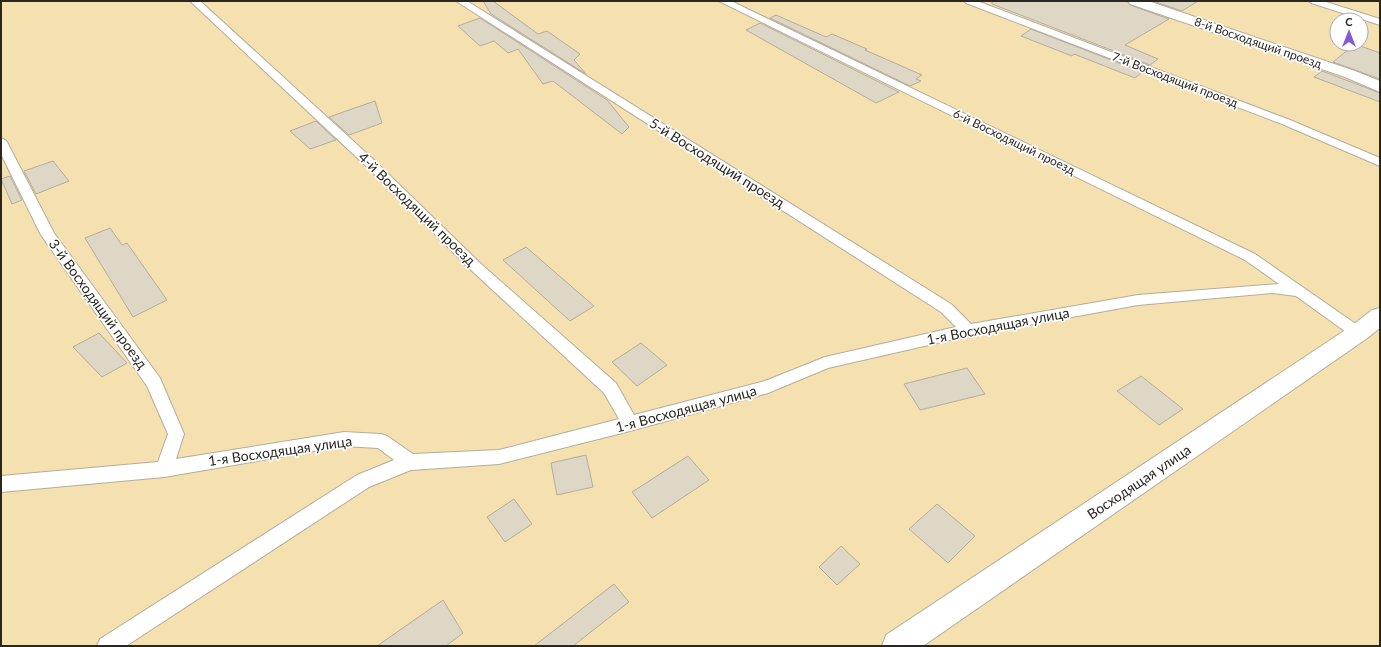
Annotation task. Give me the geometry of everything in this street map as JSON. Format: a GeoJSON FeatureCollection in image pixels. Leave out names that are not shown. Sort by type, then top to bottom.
{"type":"FeatureCollection","features":[{"type":"Feature","properties":{"kind":"street","name":"8-й Восходящий проезд"},"geometry":{"type":"LineString","coordinates":[[1135,1],[1350,74],[1380,87]]}},
{"type":"Feature","properties":{"kind":"street","name":"Восходящая улица"},"geometry":{"type":"LineString","coordinates":[[897,646],[1358,333],[1380,316]]}},
{"type":"Feature","properties":{"kind":"lane","name":"4-й Восходящий проезд"},"geometry":{"type":"LineString","coordinates":[[195,1],[371,164],[476,267],[610,388],[630,424]]}},
{"type":"Feature","properties":{"kind":"lane","name":"5-й Восходящий проезд"},"geometry":{"type":"LineString","coordinates":[[461,1],[946,308],[968,330]]}},
{"type":"Feature","properties":{"kind":"lane","name":"6-й Восходящий проезд"},"geometry":{"type":"LineString","coordinates":[[724,1],[1250,257],[1300,291]]}},
{"type":"Feature","properties":{"kind":"lane","name":"7-й Восходящий проезд"},"geometry":{"type":"LineString","coordinates":[[969,1],[1286,122],[1380,162]]}},
{"type":"Feature","properties":{"kind":"lane"},"geometry":{"type":"LineString","coordinates":[[1314,1],[1380,22]]}},
{"type":"Feature","properties":{"kind":"lane","name":"3-й Восходящий проезд"},"geometry":{"type":"LineString","coordinates":[[1,142],[48,235],[154,383],[176,434],[164,469]]}},
{"type":"Feature","properties":{"kind":"lane","name":"1-я Восходящая улица"},"geometry":{"type":"LineString","coordinates":[[1,484],[164,469],[344,439],[381,441],[410,462],[499,457],[768,387],[825,363],[968,330],[1138,300],[1273,288],[1300,291],[1358,333]]}},
{"type":"Feature","properties":{"kind":"lane"},"geometry":{"type":"LineString","coordinates":[[107,646],[362,481],[410,462]]}},
{"type":"Feature","properties":{"kind":"shaded area"},"geometry":{"type":"Polygon","coordinates":[[[1,1],[1380,1],[1380,646],[1,646],[1,1]]]}},
{"type":"Feature","properties":{"kind":"building"},"geometry":{"type":"Polygon","coordinates":[[[483,1],[493,1],[538,34],[547,31],[580,54],[574,60],[586,74],[491,14],[483,1]]]}},
{"type":"Feature","properties":{"kind":"building"},"geometry":{"type":"Polygon","coordinates":[[[992,1],[1127,1],[1130,5],[1169,19],[1125,45],[1158,59],[1150,65],[992,4],[992,1]]]}},
{"type":"Feature","properties":{"kind":"building"},"geometry":{"type":"Polygon","coordinates":[[[1153,1],[1198,1],[1182,11],[1153,1]]]}},
{"type":"Feature","properties":{"kind":"building"},"geometry":{"type":"Polygon","coordinates":[[[776,15],[826,37],[832,34],[867,49],[865,50],[922,75],[916,79],[921,81],[910,86],[770,18],[776,15]]]}},
{"type":"Feature","properties":{"kind":"building"},"geometry":{"type":"Polygon","coordinates":[[[480,18],[607,100],[629,127],[622,134],[553,81],[543,84],[518,49],[508,53],[494,41],[480,46],[458,26],[480,18]]]}},
{"type":"Feature","properties":{"kind":"building"},"geometry":{"type":"Polygon","coordinates":[[[760,23],[899,92],[876,103],[746,30],[760,23]]]}},
{"type":"Feature","properties":{"kind":"building"},"geometry":{"type":"Polygon","coordinates":[[[1031,29],[1142,72],[1135,78],[1074,54],[1072,56],[1021,36],[1031,29]]]}},
{"type":"Feature","properties":{"kind":"building"},"geometry":{"type":"Polygon","coordinates":[[[1369,49],[1380,53],[1380,79],[1333,62],[1345,52],[1369,52],[1369,49]]]}},
{"type":"Feature","properties":{"kind":"building"},"geometry":{"type":"Polygon","coordinates":[[[1322,71],[1380,93],[1380,102],[1314,77],[1322,71]]]}},
{"type":"Feature","properties":{"kind":"building"},"geometry":{"type":"Polygon","coordinates":[[[375,101],[382,123],[349,135],[329,117],[375,101]]]}},
{"type":"Feature","properties":{"kind":"building"},"geometry":{"type":"Polygon","coordinates":[[[316,121],[336,140],[310,149],[290,131],[316,121]]]}},
{"type":"Feature","properties":{"kind":"building"},"geometry":{"type":"Polygon","coordinates":[[[53,161],[69,181],[36,194],[24,171],[53,161]]]}},
{"type":"Feature","properties":{"kind":"building"},"geometry":{"type":"Polygon","coordinates":[[[10,176],[22,200],[12,204],[1,179],[10,176]]]}},
{"type":"Feature","properties":{"kind":"building"},"geometry":{"type":"Polygon","coordinates":[[[110,228],[122,245],[127,243],[167,300],[133,317],[85,238],[110,228]]]}},
{"type":"Feature","properties":{"kind":"building"},"geometry":{"type":"Polygon","coordinates":[[[526,247],[594,306],[570,321],[503,260],[526,247]]]}},
{"type":"Feature","properties":{"kind":"building"},"geometry":{"type":"Polygon","coordinates":[[[99,333],[127,363],[102,377],[73,347],[99,333]]]}},
{"type":"Feature","properties":{"kind":"building"},"geometry":{"type":"Polygon","coordinates":[[[641,343],[667,365],[637,386],[612,362],[641,343]]]}},
{"type":"Feature","properties":{"kind":"building"},"geometry":{"type":"Polygon","coordinates":[[[967,368],[985,394],[920,410],[904,384],[967,368]]]}},
{"type":"Feature","properties":{"kind":"building"},"geometry":{"type":"Polygon","coordinates":[[[1141,376],[1183,409],[1159,425],[1117,391],[1141,376]]]}},
{"type":"Feature","properties":{"kind":"building"},"geometry":{"type":"Polygon","coordinates":[[[586,455],[593,487],[557,495],[551,463],[586,455]]]}},
{"type":"Feature","properties":{"kind":"building"},"geometry":{"type":"Polygon","coordinates":[[[688,456],[709,480],[652,518],[632,492],[688,456]]]}},
{"type":"Feature","properties":{"kind":"building"},"geometry":{"type":"Polygon","coordinates":[[[514,499],[532,524],[505,542],[487,517],[514,499]]]}},
{"type":"Feature","properties":{"kind":"building"},"geometry":{"type":"Polygon","coordinates":[[[937,504],[975,536],[948,563],[909,529],[937,504]]]}},
{"type":"Feature","properties":{"kind":"building"},"geometry":{"type":"Polygon","coordinates":[[[841,546],[860,564],[837,585],[819,567],[841,546]]]}},
{"type":"Feature","properties":{"kind":"building"},"geometry":{"type":"Polygon","coordinates":[[[614,584],[629,602],[573,646],[534,646],[614,584]]]}},
{"type":"Feature","properties":{"kind":"building"},"geometry":{"type":"Polygon","coordinates":[[[443,600],[463,633],[446,646],[377,646],[443,600]]]}}]}
